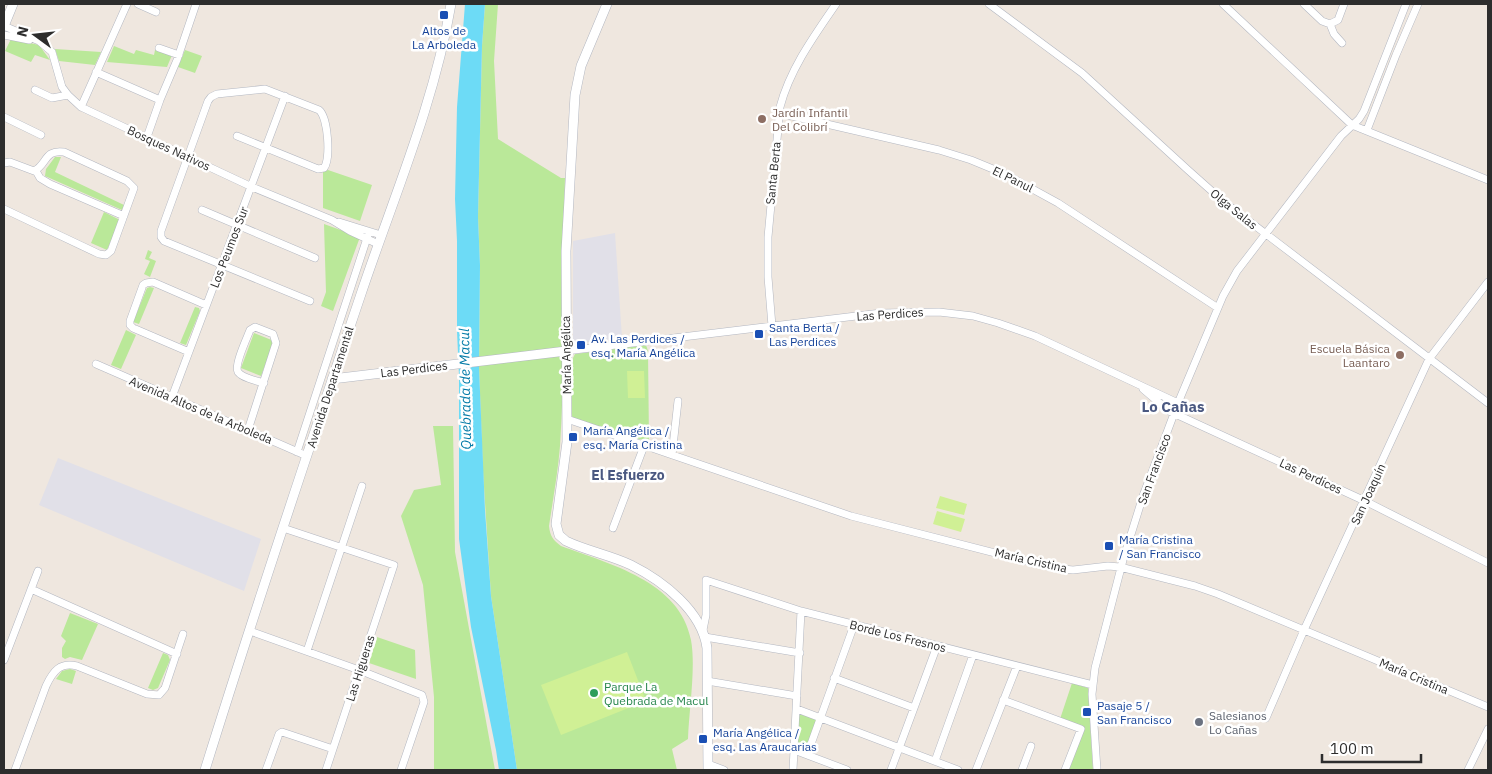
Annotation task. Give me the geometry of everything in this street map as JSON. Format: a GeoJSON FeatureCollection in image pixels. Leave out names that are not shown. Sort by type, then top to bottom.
{"type":"FeatureCollection","features":[{"type":"Feature","properties":{"kind":"street"},"geometry":{"type":"LineString","coordinates":[[4,26],[14,4]]}},
{"type":"Feature","properties":{"kind":"street"},"geometry":{"type":"LineString","coordinates":[[82,107],[127,4]]}},
{"type":"Feature","properties":{"kind":"street"},"geometry":{"type":"LineString","coordinates":[[138,4],[156,12]]}},
{"type":"Feature","properties":{"kind":"street"},"geometry":{"type":"LineString","coordinates":[[147,137],[196,4]]}},
{"type":"Feature","properties":{"kind":"street","name":"Avenida Departamental"},"geometry":{"type":"LineString","coordinates":[[205,770],[332,379],[432,83],[443,45],[451,4]]}},
{"type":"Feature","properties":{"kind":"street","name":"María Angélica"},"geometry":{"type":"LineString","coordinates":[[607,4],[581,66],[575,94],[566,235],[566,458],[556,528],[559,535],[570,543],[621,561],[650,576],[679,599],[704,634]]}},
{"type":"Feature","properties":{"kind":"street","name":"Santa Berta"},"geometry":{"type":"LineString","coordinates":[[772,326],[768,277],[768,237],[779,113],[784,94],[799,60],[836,4]]}},
{"type":"Feature","properties":{"kind":"street","name":"Olga Salas"},"geometry":{"type":"LineString","coordinates":[[989,4],[1082,73],[1206,186],[1265,234],[1488,404]]}},
{"type":"Feature","properties":{"kind":"street"},"geometry":{"type":"LineString","coordinates":[[1223,4],[1352,125],[1488,180]]}},
{"type":"Feature","properties":{"kind":"street"},"geometry":{"type":"LineString","coordinates":[[1304,4],[1322,21],[1330,24],[1338,20],[1344,4]]}},
{"type":"Feature","properties":{"kind":"street","name":"San Francisco"},"geometry":{"type":"LineString","coordinates":[[1097,770],[1093,685],[1102,642],[1120,567],[1143,496],[1178,403],[1218,308],[1237,271],[1341,136],[1359,118],[1364,110],[1406,4]]}},
{"type":"Feature","properties":{"kind":"street"},"geometry":{"type":"LineString","coordinates":[[1367,130],[1418,4]]}},
{"type":"Feature","properties":{"kind":"street"},"geometry":{"type":"LineString","coordinates":[[1330,24],[1334,34],[1342,43]]}},
{"type":"Feature","properties":{"kind":"street","name":"Bosques Nativos"},"geometry":{"type":"LineString","coordinates":[[4,26],[39,41],[52,52],[62,87],[82,107],[252,187],[379,239]]}},
{"type":"Feature","properties":{"kind":"street"},"geometry":{"type":"LineString","coordinates":[[4,35],[39,41]]}},
{"type":"Feature","properties":{"kind":"street"},"geometry":{"type":"LineString","coordinates":[[159,48],[179,54]]}},
{"type":"Feature","properties":{"kind":"street"},"geometry":{"type":"LineString","coordinates":[[96,72],[160,100]]}},
{"type":"Feature","properties":{"kind":"street"},"geometry":{"type":"LineString","coordinates":[[238,136],[315,168],[324,168],[327,163],[324,116],[319,110],[265,89],[217,94],[211,98],[188,156],[161,232],[162,237],[164,241],[310,301]]}},
{"type":"Feature","properties":{"kind":"street"},"geometry":{"type":"LineString","coordinates":[[35,90],[52,98],[68,95]]}},
{"type":"Feature","properties":{"kind":"street","name":"Los Peumos Sur"},"geometry":{"type":"LineString","coordinates":[[172,397],[285,96]]}},
{"type":"Feature","properties":{"kind":"street","name":"El Panul"},"geometry":{"type":"LineString","coordinates":[[779,113],[939,150],[996,170],[1052,200],[1218,308]]}},
{"type":"Feature","properties":{"kind":"street"},"geometry":{"type":"LineString","coordinates":[[4,117],[41,135]]}},
{"type":"Feature","properties":{"kind":"street"},"geometry":{"type":"LineString","coordinates":[[4,209],[102,255],[111,252],[134,192],[132,185],[127,181],[59,152],[51,153],[36,171]]}},
{"type":"Feature","properties":{"kind":"street"},"geometry":{"type":"LineString","coordinates":[[4,163],[10,162],[36,171],[40,178],[50,184],[124,216]]}},
{"type":"Feature","properties":{"kind":"street"},"geometry":{"type":"LineString","coordinates":[[202,210],[315,258]]}},
{"type":"Feature","properties":{"kind":"street","name":"Avenida Departamental"},"geometry":{"type":"LineString","coordinates":[[297,452],[367,235]]}},
{"type":"Feature","properties":{"kind":"street"},"geometry":{"type":"LineString","coordinates":[[189,352],[130,325],[130,321],[146,282],[153,282],[206,305]]}},
{"type":"Feature","properties":{"kind":"street","name":"San Joaquín"},"geometry":{"type":"LineString","coordinates":[[1266,718],[1304,630],[1430,359],[1488,282]]}},
{"type":"Feature","properties":{"kind":"street","name":"Las Perdices"},"geometry":{"type":"LineString","coordinates":[[332,379],[772,326],[896,312],[927,311],[962,314],[1024,332],[1178,403]]}},
{"type":"Feature","properties":{"kind":"street"},"geometry":{"type":"LineString","coordinates":[[248,430],[264,383],[276,343],[273,334],[258,327],[250,330],[236,366],[238,372],[242,375],[264,383]]}},
{"type":"Feature","properties":{"kind":"street","name":"Avenida Altos de la Arboleda"},"geometry":{"type":"LineString","coordinates":[[96,364],[307,456]]}},
{"type":"Feature","properties":{"kind":"street","name":"Las Perdices"},"geometry":{"type":"LineString","coordinates":[[1138,384],[1169,411],[1364,501],[1488,563]]}},
{"type":"Feature","properties":{"kind":"street"},"geometry":{"type":"LineString","coordinates":[[672,455],[678,401]]}},
{"type":"Feature","properties":{"kind":"street","name":"María Cristina"},"geometry":{"type":"LineString","coordinates":[[567,420],[851,516],[1044,565],[1073,570],[1112,566],[1120,567],[1204,589],[1488,707]]}},
{"type":"Feature","properties":{"kind":"street"},"geometry":{"type":"LineString","coordinates":[[613,528],[644,446]]}},
{"type":"Feature","properties":{"kind":"street"},"geometry":{"type":"LineString","coordinates":[[307,651],[340,547],[362,486]]}},
{"type":"Feature","properties":{"kind":"street"},"geometry":{"type":"LineString","coordinates":[[283,528],[340,547]]}},
{"type":"Feature","properties":{"kind":"street","name":"Las Higueras"},"geometry":{"type":"LineString","coordinates":[[326,770],[394,565],[340,547]]}},
{"type":"Feature","properties":{"kind":"street"},"geometry":{"type":"LineString","coordinates":[[4,660],[38,571]]}},
{"type":"Feature","properties":{"kind":"street","name":"Borde Los Fresnos"},"geometry":{"type":"LineString","coordinates":[[704,634],[706,580],[801,611],[1093,685]]}},
{"type":"Feature","properties":{"kind":"street"},"geometry":{"type":"LineString","coordinates":[[31,590],[176,654]]}},
{"type":"Feature","properties":{"kind":"street"},"geometry":{"type":"LineString","coordinates":[[793,770],[801,611]]}},
{"type":"Feature","properties":{"kind":"street"},"geometry":{"type":"LineString","coordinates":[[807,755],[854,624]]}},
{"type":"Feature","properties":{"kind":"street"},"geometry":{"type":"LineString","coordinates":[[250,631],[418,692],[423,697],[424,702],[401,770]]}},
{"type":"Feature","properties":{"kind":"street"},"geometry":{"type":"LineString","coordinates":[[15,770],[46,686],[58,668],[70,664],[146,694],[159,696],[165,688],[183,634]]}},
{"type":"Feature","properties":{"kind":"street"},"geometry":{"type":"LineString","coordinates":[[724,770],[708,767],[707,681],[704,634],[800,653]]}},
{"type":"Feature","properties":{"kind":"street"},"geometry":{"type":"LineString","coordinates":[[891,770],[937,646]]}},
{"type":"Feature","properties":{"kind":"street"},"geometry":{"type":"LineString","coordinates":[[935,762],[973,655]]}},
{"type":"Feature","properties":{"kind":"street"},"geometry":{"type":"LineString","coordinates":[[976,770],[1016,666]]}},
{"type":"Feature","properties":{"kind":"street"},"geometry":{"type":"LineString","coordinates":[[834,678],[914,708]]}},
{"type":"Feature","properties":{"kind":"street"},"geometry":{"type":"LineString","coordinates":[[707,681],[798,696]]}},
{"type":"Feature","properties":{"kind":"street"},"geometry":{"type":"LineString","coordinates":[[1003,700],[1081,729],[1065,770]]}},
{"type":"Feature","properties":{"kind":"street"},"geometry":{"type":"LineString","coordinates":[[797,709],[958,770]]}},
{"type":"Feature","properties":{"kind":"street"},"geometry":{"type":"LineString","coordinates":[[1468,770],[1488,729]]}},
{"type":"Feature","properties":{"kind":"street"},"geometry":{"type":"LineString","coordinates":[[266,770],[279,734],[282,732],[334,749]]}},
{"type":"Feature","properties":{"kind":"street"},"geometry":{"type":"LineString","coordinates":[[1022,770],[1031,746]]}},
{"type":"Feature","properties":{"kind":"street"},"geometry":{"type":"LineString","coordinates":[[794,750],[847,770]]}},
{"type":"Feature","properties":{"kind":"shaded area"},"geometry":{"type":"Polygon","coordinates":[[[615,233],[622,338],[573,344],[573,241],[615,233]]]}},
{"type":"Feature","properties":{"kind":"shaded area"},"geometry":{"type":"Polygon","coordinates":[[[58,458],[261,539],[244,591],[39,505],[58,458]]]}},
{"type":"Feature","properties":{"kind":"green space","name":"Parque La Quebrada de Macul"},"geometry":{"type":"Polygon","coordinates":[[[485,4],[498,4],[494,61],[498,139],[561,178],[565,178],[562,413],[557,476],[549,526],[550,532],[554,540],[561,546],[620,568],[658,589],[673,603],[684,620],[691,640],[693,676],[688,739],[672,749],[677,770],[517,770],[491,596],[483,471],[479,368],[480,265],[478,217],[482,46],[485,4]]]}},
{"type":"Feature","properties":{"kind":"green space"},"geometry":{"type":"Polygon","coordinates":[[[11,39],[39,45],[50,60],[35,55],[31,62],[5,51],[11,39]]]}},
{"type":"Feature","properties":{"kind":"green space"},"geometry":{"type":"Polygon","coordinates":[[[114,46],[134,54],[136,50],[154,55],[155,50],[172,55],[167,67],[107,62],[114,46]]]}},
{"type":"Feature","properties":{"kind":"green space"},"geometry":{"type":"Polygon","coordinates":[[[55,49],[101,52],[95,65],[59,61],[55,49]]]}},
{"type":"Feature","properties":{"kind":"green space"},"geometry":{"type":"Polygon","coordinates":[[[185,50],[202,56],[195,73],[178,67],[185,50]]]}},
{"type":"Feature","properties":{"kind":"green space"},"geometry":{"type":"Polygon","coordinates":[[[55,157],[61,157],[55,172],[124,205],[122,210],[45,176],[46,169],[55,157]]]}},
{"type":"Feature","properties":{"kind":"green space"},"geometry":{"type":"Polygon","coordinates":[[[328,170],[372,185],[360,221],[323,208],[323,172],[328,170]]]}},
{"type":"Feature","properties":{"kind":"green space"},"geometry":{"type":"Polygon","coordinates":[[[104,212],[120,220],[107,250],[91,243],[104,212]]]}},
{"type":"Feature","properties":{"kind":"green space"},"geometry":{"type":"Polygon","coordinates":[[[324,224],[360,237],[333,311],[321,306],[326,292],[324,224]]]}},
{"type":"Feature","properties":{"kind":"green space"},"geometry":{"type":"Polygon","coordinates":[[[148,250],[152,252],[149,258],[156,261],[150,277],[144,274],[150,261],[145,259],[148,250]]]}},
{"type":"Feature","properties":{"kind":"green space"},"geometry":{"type":"Polygon","coordinates":[[[147,288],[154,288],[139,324],[133,322],[147,288]]]}},
{"type":"Feature","properties":{"kind":"green space"},"geometry":{"type":"Polygon","coordinates":[[[195,307],[199,308],[200,311],[186,345],[180,343],[195,307]]]}},
{"type":"Feature","properties":{"kind":"green space"},"geometry":{"type":"Polygon","coordinates":[[[126,330],[136,335],[121,369],[111,365],[126,330]]]}},
{"type":"Feature","properties":{"kind":"green space"},"geometry":{"type":"Polygon","coordinates":[[[254,333],[274,341],[261,376],[241,368],[254,333]]]}},
{"type":"Feature","properties":{"kind":"green space"},"geometry":{"type":"Polygon","coordinates":[[[646,345],[648,351],[649,442],[573,418],[571,414],[572,360],[575,354],[646,345]]]}},
{"type":"Feature","properties":{"kind":"green space"},"geometry":{"type":"Polygon","coordinates":[[[627,371],[644,371],[645,398],[628,398],[627,371]]]}},
{"type":"Feature","properties":{"kind":"green space"},"geometry":{"type":"Polygon","coordinates":[[[433,426],[453,426],[455,552],[495,770],[434,770],[434,697],[423,585],[401,516],[414,490],[441,485],[433,426]]]}},
{"type":"Feature","properties":{"kind":"green space"},"geometry":{"type":"Polygon","coordinates":[[[940,496],[967,504],[964,515],[936,508],[940,496]]]}},
{"type":"Feature","properties":{"kind":"green space"},"geometry":{"type":"Polygon","coordinates":[[[937,511],[965,519],[961,532],[933,524],[937,511]]]}},
{"type":"Feature","properties":{"kind":"green space"},"geometry":{"type":"Polygon","coordinates":[[[70,613],[98,624],[82,660],[70,657],[65,659],[62,657],[62,648],[66,641],[61,636],[70,613]]]}},
{"type":"Feature","properties":{"kind":"green space"},"geometry":{"type":"Polygon","coordinates":[[[377,637],[415,650],[416,679],[369,663],[377,637]]]}},
{"type":"Feature","properties":{"kind":"green space","name":"Parque La Quebrada de Macul"},"geometry":{"type":"Polygon","coordinates":[[[627,652],[646,701],[561,735],[541,685],[627,652]]]}},
{"type":"Feature","properties":{"kind":"green space"},"geometry":{"type":"Polygon","coordinates":[[[163,653],[168,655],[170,660],[158,688],[153,690],[148,688],[163,653]]]}},
{"type":"Feature","properties":{"kind":"green space"},"geometry":{"type":"Polygon","coordinates":[[[70,669],[76,671],[72,684],[56,679],[62,671],[70,669]]]}},
{"type":"Feature","properties":{"kind":"green space"},"geometry":{"type":"Polygon","coordinates":[[[1072,683],[1088,688],[1093,770],[1069,770],[1084,728],[1060,719],[1072,683]]]}},
{"type":"Feature","properties":{"kind":"green space"},"geometry":{"type":"Polygon","coordinates":[[[799,714],[817,719],[806,753],[797,750],[799,714]]]}},
{"type":"Feature","properties":{"kind":"water","name":"Quebrada de Macul"},"geometry":{"type":"Polygon","coordinates":[[[465,4],[485,4],[482,46],[478,217],[480,265],[479,368],[491,596],[517,770],[499,770],[471,627],[459,539],[459,376],[455,199],[457,107],[465,4]]]}},
{"type":"Feature","properties":{"kind":"place","name":"Altos de La Arboleda"},"geometry":{"type":"Point","coordinates":[444,15]}},
{"type":"Feature","properties":{"kind":"place","name":"Jardín Infantil Del Colibrí"},"geometry":{"type":"Point","coordinates":[762,119]}},
{"type":"Feature","properties":{"kind":"place","name":"Santa Berta / Las Perdices"},"geometry":{"type":"Point","coordinates":[759,334]}},
{"type":"Feature","properties":{"kind":"place","name":"Av. Las Perdices / esq. María Angélica"},"geometry":{"type":"Point","coordinates":[581,345]}},
{"type":"Feature","properties":{"kind":"place","name":"Escuela Básica Laantaro"},"geometry":{"type":"Point","coordinates":[1400,355]}},
{"type":"Feature","properties":{"kind":"place","name":"María Angélica / esq. María Cristina"},"geometry":{"type":"Point","coordinates":[573,437]}},
{"type":"Feature","properties":{"kind":"place","name":"María Cristina / San Francisco"},"geometry":{"type":"Point","coordinates":[1109,546]}},
{"type":"Feature","properties":{"kind":"place","name":"Parque La Quebrada de Macul"},"geometry":{"type":"Point","coordinates":[594,693]}},
{"type":"Feature","properties":{"kind":"place","name":"Pasaje 5 / San Francisco"},"geometry":{"type":"Point","coordinates":[1087,712]}},
{"type":"Feature","properties":{"kind":"place","name":"Salesianos Lo Cañas"},"geometry":{"type":"Point","coordinates":[1199,722]}},
{"type":"Feature","properties":{"kind":"place","name":"María Angélica / esq. Las Araucarias"},"geometry":{"type":"Point","coordinates":[703,739]}},
{"type":"Feature","properties":{"kind":"district","name":"Lo Cañas"},"geometry":{"type":"Point","coordinates":[1173,406]}},
{"type":"Feature","properties":{"kind":"district","name":"El Esfuerzo"},"geometry":{"type":"Point","coordinates":[628,475]}}]}
